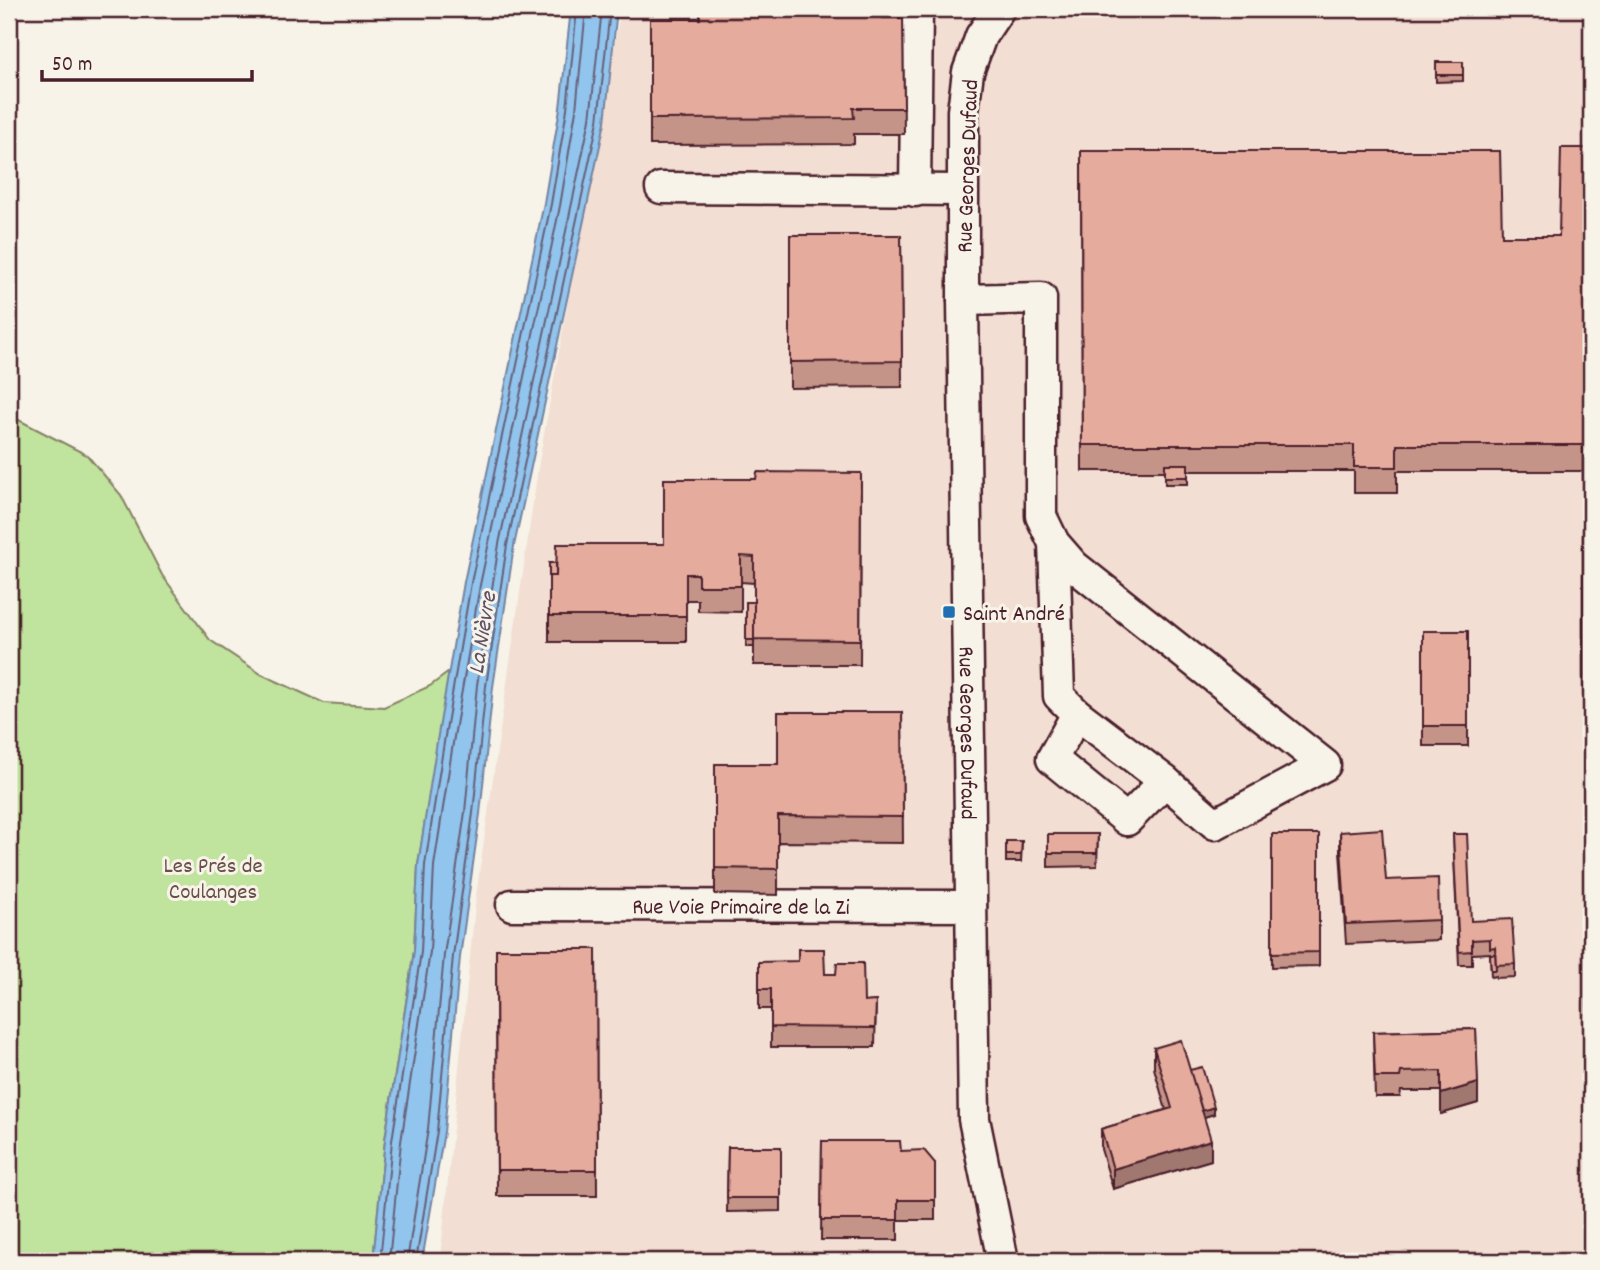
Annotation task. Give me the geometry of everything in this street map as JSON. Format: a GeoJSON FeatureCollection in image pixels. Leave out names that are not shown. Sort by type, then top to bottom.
{"type":"FeatureCollection","features":[{"type":"Feature","properties":{"kind":"street"},"geometry":{"type":"LineString","coordinates":[[915,191],[917,9]]}},
{"type":"Feature","properties":{"kind":"street","name":"Rue Georges Dufaud"},"geometry":{"type":"LineString","coordinates":[[998,1260],[974,1119],[962,190],[963,111],[968,72],[981,36],[999,9]]}},
{"type":"Feature","properties":{"kind":"street"},"geometry":{"type":"LineString","coordinates":[[661,188],[962,190]]}},
{"type":"Feature","properties":{"kind":"street"},"geometry":{"type":"LineString","coordinates":[[962,300],[1041,298],[1041,516],[1054,543],[1074,566],[1325,765],[1215,824],[1165,781],[1077,714],[1059,696],[1054,543]]}},
{"type":"Feature","properties":{"kind":"street"},"geometry":{"type":"LineString","coordinates":[[1077,714],[1052,760],[1127,820],[1165,781]]}},
{"type":"Feature","properties":{"kind":"street","name":"Rue Voie Primaire de la Zi"},"geometry":{"type":"LineString","coordinates":[[512,905],[971,906]]}},
{"type":"Feature","properties":{"kind":"shaded area"},"geometry":{"type":"Polygon","coordinates":[[[621,9],[1591,9],[1591,1261],[440,1261],[476,896],[539,462],[621,9]]]}},
{"type":"Feature","properties":{"kind":"green space","name":"Les Prés de Coulanges"},"geometry":{"type":"Polygon","coordinates":[[[9,415],[87,455],[121,495],[162,575],[210,640],[261,674],[324,703],[384,707],[430,686],[449,672],[418,865],[414,951],[385,1140],[373,1261],[9,1261],[9,415]]]}},
{"type":"Feature","properties":{"kind":"water","name":"La Nièvre"},"geometry":{"type":"Polygon","coordinates":[[[571,9],[617,9],[605,122],[514,546],[493,687],[480,814],[460,957],[444,1132],[422,1261],[373,1261],[385,1140],[414,951],[418,865],[438,735],[464,582],[544,203],[560,108],[571,9]]]}},
{"type":"Feature","properties":{"kind":"building"},"geometry":{"type":"Polygon","coordinates":[[[700,9],[883,9],[883,18],[903,18],[904,108],[853,108],[854,118],[650,119],[650,19],[700,19],[700,9]]]}},
{"type":"Feature","properties":{"kind":"building"},"geometry":{"type":"Polygon","coordinates":[[[1436,62],[1463,62],[1463,75],[1436,75],[1436,62]]]}},
{"type":"Feature","properties":{"kind":"building"},"geometry":{"type":"Polygon","coordinates":[[[1561,148],[1587,148],[1587,152],[1591,152],[1591,676],[1584,676],[1583,445],[1397,445],[1397,467],[1354,467],[1354,445],[1082,445],[1081,151],[1500,151],[1502,236],[1559,236],[1561,148]]]}},
{"type":"Feature","properties":{"kind":"building"},"geometry":{"type":"Polygon","coordinates":[[[790,235],[901,235],[902,361],[790,362],[790,235]]]}},
{"type":"Feature","properties":{"kind":"building"},"geometry":{"type":"Polygon","coordinates":[[[1165,464],[1188,464],[1188,477],[1165,477],[1165,464]]]}},
{"type":"Feature","properties":{"kind":"building"},"geometry":{"type":"Polygon","coordinates":[[[757,472],[861,473],[860,640],[754,639],[754,557],[741,556],[741,586],[698,586],[698,574],[686,574],[686,616],[549,616],[549,576],[556,576],[557,544],[664,544],[664,479],[756,479],[757,472]]]}},
{"type":"Feature","properties":{"kind":"building"},"geometry":{"type":"Polygon","coordinates":[[[549,563],[556,563],[556,576],[549,576],[549,563]]]}},
{"type":"Feature","properties":{"kind":"building"},"geometry":{"type":"Polygon","coordinates":[[[746,602],[754,602],[754,640],[746,640],[746,602]]]}},
{"type":"Feature","properties":{"kind":"building"},"geometry":{"type":"Polygon","coordinates":[[[1423,631],[1468,631],[1468,726],[1423,726],[1423,631]]]}},
{"type":"Feature","properties":{"kind":"building"},"geometry":{"type":"Polygon","coordinates":[[[778,712],[902,712],[903,817],[778,816],[778,869],[715,868],[715,764],[778,764],[778,712]]]}},
{"type":"Feature","properties":{"kind":"building"},"geometry":{"type":"Polygon","coordinates":[[[1382,829],[1386,880],[1438,878],[1439,920],[1346,924],[1340,832],[1382,829]]]}},
{"type":"Feature","properties":{"kind":"building"},"geometry":{"type":"Polygon","coordinates":[[[1048,834],[1098,834],[1097,853],[1048,853],[1048,834]]]}},
{"type":"Feature","properties":{"kind":"building"},"geometry":{"type":"Polygon","coordinates":[[[1272,834],[1319,834],[1319,952],[1272,953],[1272,834]]]}},
{"type":"Feature","properties":{"kind":"building"},"geometry":{"type":"Polygon","coordinates":[[[1453,834],[1467,834],[1471,921],[1512,919],[1515,964],[1496,965],[1495,947],[1490,948],[1490,939],[1472,940],[1472,951],[1459,952],[1453,834]]]}},
{"type":"Feature","properties":{"kind":"building"},"geometry":{"type":"Polygon","coordinates":[[[1006,841],[1022,841],[1021,855],[1006,855],[1006,841]]]}},
{"type":"Feature","properties":{"kind":"building"},"geometry":{"type":"Polygon","coordinates":[[[1585,862],[1591,862],[1591,1009],[1587,1009],[1585,862]]]}},
{"type":"Feature","properties":{"kind":"building"},"geometry":{"type":"Polygon","coordinates":[[[496,949],[596,949],[597,1170],[497,1170],[496,949]]]}},
{"type":"Feature","properties":{"kind":"building"},"geometry":{"type":"Polygon","coordinates":[[[798,949],[824,949],[825,974],[836,974],[837,963],[863,963],[864,1002],[876,1001],[875,1028],[771,1027],[771,989],[759,989],[759,962],[798,961],[798,949]]]}},
{"type":"Feature","properties":{"kind":"building"},"geometry":{"type":"Polygon","coordinates":[[[1490,954],[1495,954],[1496,970],[1491,970],[1490,954]]]}},
{"type":"Feature","properties":{"kind":"building"},"geometry":{"type":"Polygon","coordinates":[[[1476,1029],[1478,1083],[1441,1094],[1441,1071],[1401,1072],[1400,1077],[1375,1077],[1373,1032],[1476,1029]]]}},
{"type":"Feature","properties":{"kind":"building"},"geometry":{"type":"Polygon","coordinates":[[[1181,1040],[1211,1140],[1113,1169],[1101,1129],[1172,1108],[1154,1048],[1181,1040]]]}},
{"type":"Feature","properties":{"kind":"building"},"geometry":{"type":"Polygon","coordinates":[[[1202,1067],[1214,1107],[1202,1111],[1190,1070],[1202,1067]]]}},
{"type":"Feature","properties":{"kind":"building"},"geometry":{"type":"Polygon","coordinates":[[[822,1141],[900,1141],[901,1151],[924,1150],[935,1163],[935,1200],[898,1200],[898,1220],[821,1220],[822,1141]]]}},
{"type":"Feature","properties":{"kind":"building"},"geometry":{"type":"Polygon","coordinates":[[[728,1147],[781,1147],[781,1198],[727,1198],[728,1147]]]}},
{"type":"Feature","properties":{"kind":"place","name":"Saint André"},"geometry":{"type":"Point","coordinates":[949,612]}}]}
